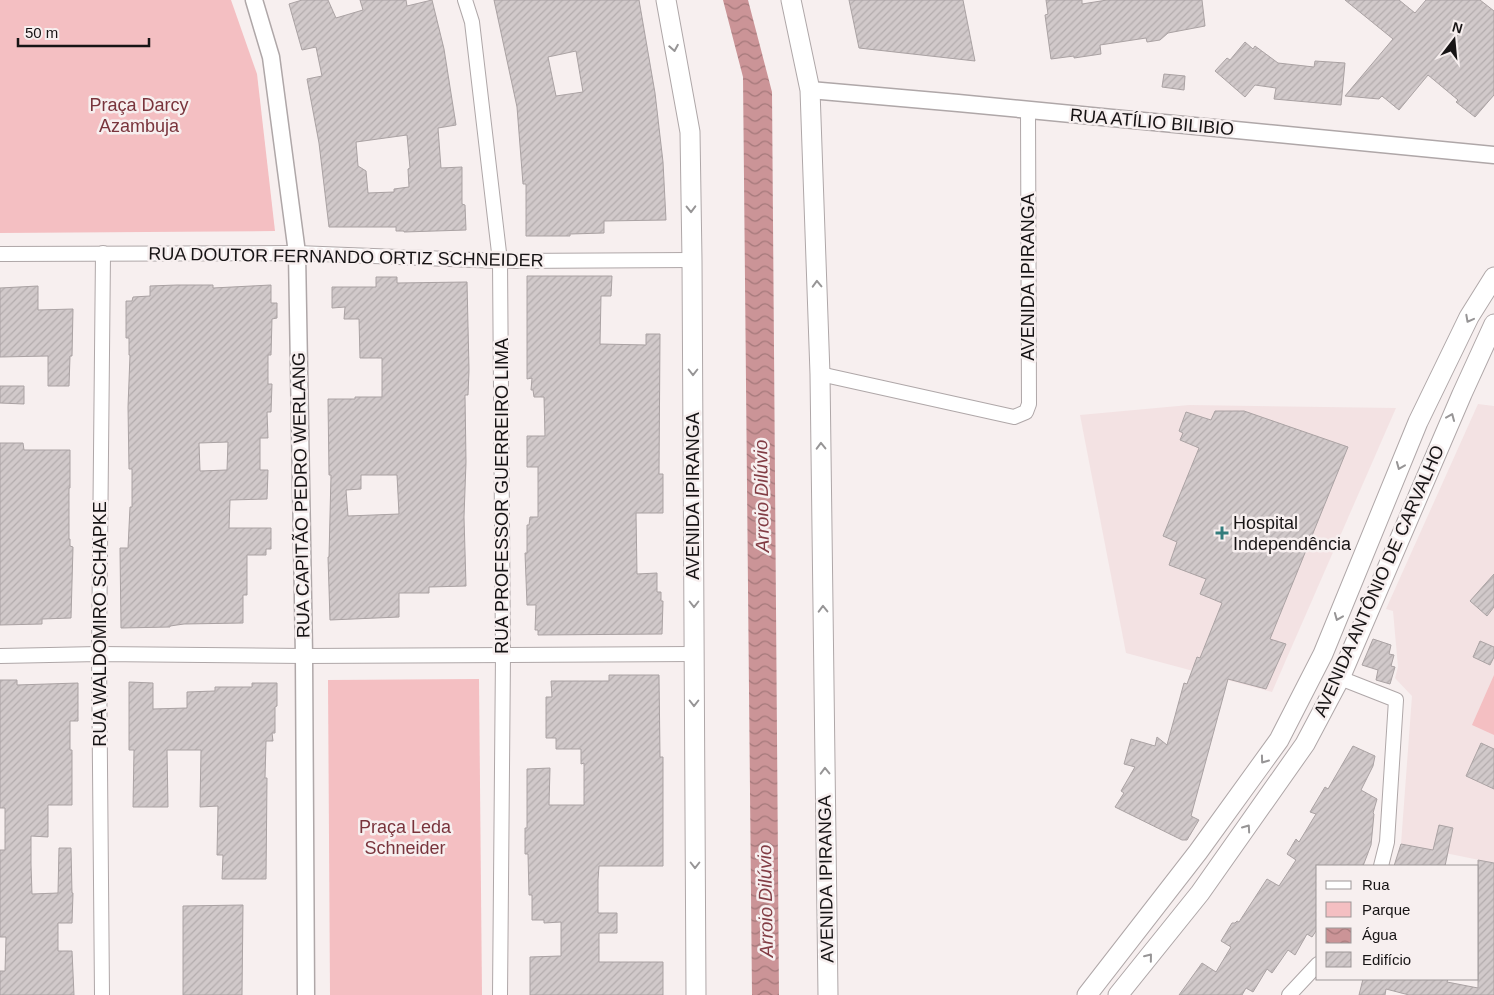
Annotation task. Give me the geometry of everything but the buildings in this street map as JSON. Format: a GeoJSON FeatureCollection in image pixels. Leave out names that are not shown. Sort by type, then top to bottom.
{"type":"FeatureCollection","features":[{"type":"Feature","properties":{"kind":"main road","name":"AVENIDA IPIRANGA"},"geometry":{"type":"LineString","coordinates":[[666,0],[690,132],[696,995]]}},
{"type":"Feature","properties":{"kind":"main road","name":"AVENIDA IPIRANGA"},"geometry":{"type":"LineString","coordinates":[[791,0],[810,90],[820,374],[828,995]]}},
{"type":"Feature","properties":{"kind":"main road","name":"AVENIDA ANTÔNIO DE CARVALHO"},"geometry":{"type":"LineString","coordinates":[[1087,995],[1198,852],[1279,740],[1323,654],[1418,422],[1469,317],[1494,277]]}},
{"type":"Feature","properties":{"kind":"main road","name":"AVENIDA ANTÔNIO DE CARVALHO"},"geometry":{"type":"LineString","coordinates":[[1118,995],[1200,893],[1305,744],[1340,678],[1456,406],[1494,324]]}},
{"type":"Feature","properties":{"kind":"street","name":"RUA CAPITÃO PEDRO WERLANG"},"geometry":{"type":"LineString","coordinates":[[254,0],[271,57],[297,253],[304,656],[306,995]]}},
{"type":"Feature","properties":{"kind":"street","name":"RUA PROFESSOR GUERREIRO LIMA"},"geometry":{"type":"LineString","coordinates":[[465,0],[472,22],[500,261],[503,654],[500,995]]}},
{"type":"Feature","properties":{"kind":"street","name":"RUA ATÍLIO BILIBIO"},"geometry":{"type":"LineString","coordinates":[[810,90],[1494,155]]}},
{"type":"Feature","properties":{"kind":"street","name":"AVENIDA IPIRANGA"},"geometry":{"type":"LineString","coordinates":[[820,374],[1014,416],[1026,412],[1029,404],[1028,110]]}},
{"type":"Feature","properties":{"kind":"street","name":"RUA WALDOMIRO SCHAPKE"},"geometry":{"type":"LineString","coordinates":[[102,995],[99,654],[103,253]]}},
{"type":"Feature","properties":{"kind":"street","name":"RUA DOUTOR FERNANDO ORTIZ SCHNEIDER"},"geometry":{"type":"LineString","coordinates":[[0,254],[297,253],[500,261],[692,260]]}},
{"type":"Feature","properties":{"kind":"street"},"geometry":{"type":"LineString","coordinates":[[0,656],[99,654],[304,656],[694,654]]}},
{"type":"Feature","properties":{"kind":"street"},"geometry":{"type":"LineString","coordinates":[[1340,678],[1396,700],[1387,842],[1381,865]]}},
{"type":"Feature","properties":{"kind":"street"},"geometry":{"type":"LineString","coordinates":[[1289,995],[1316,966]]}},
{"type":"Feature","properties":{"kind":"shaded area"},"geometry":{"type":"Polygon","coordinates":[[[1478,404],[1494,406],[1494,863],[1401,844],[1412,696],[1395,678],[1398,667],[1393,611],[1386,609],[1478,404]]]}},
{"type":"Feature","properties":{"kind":"shaded area","name":"Hospital Independência"},"geometry":{"type":"Polygon","coordinates":[[[1189,405],[1396,408],[1272,692],[1126,653],[1080,415],[1189,405]]]}},
{"type":"Feature","properties":{"kind":"green space","name":"Praça Darcy Azambuja"},"geometry":{"type":"Polygon","coordinates":[[[0,0],[231,0],[257,74],[275,231],[0,233],[0,0]]]}},
{"type":"Feature","properties":{"kind":"green space"},"geometry":{"type":"Polygon","coordinates":[[[1494,675],[1494,735],[1472,725],[1494,675]]]}},
{"type":"Feature","properties":{"kind":"green space","name":"Praça Leda Schneider"},"geometry":{"type":"Polygon","coordinates":[[[479,679],[482,995],[330,995],[328,680],[479,679]]]}},
{"type":"Feature","properties":{"kind":"water","name":"Arroio Dilúvio"},"geometry":{"type":"Polygon","coordinates":[[[723,0],[748,0],[772,92],[779,995],[752,995],[743,77],[723,0]]]}},
{"type":"Feature","properties":{"kind":"place","name":"Hospital Independência"},"geometry":{"type":"Point","coordinates":[1222,533]}}]}
